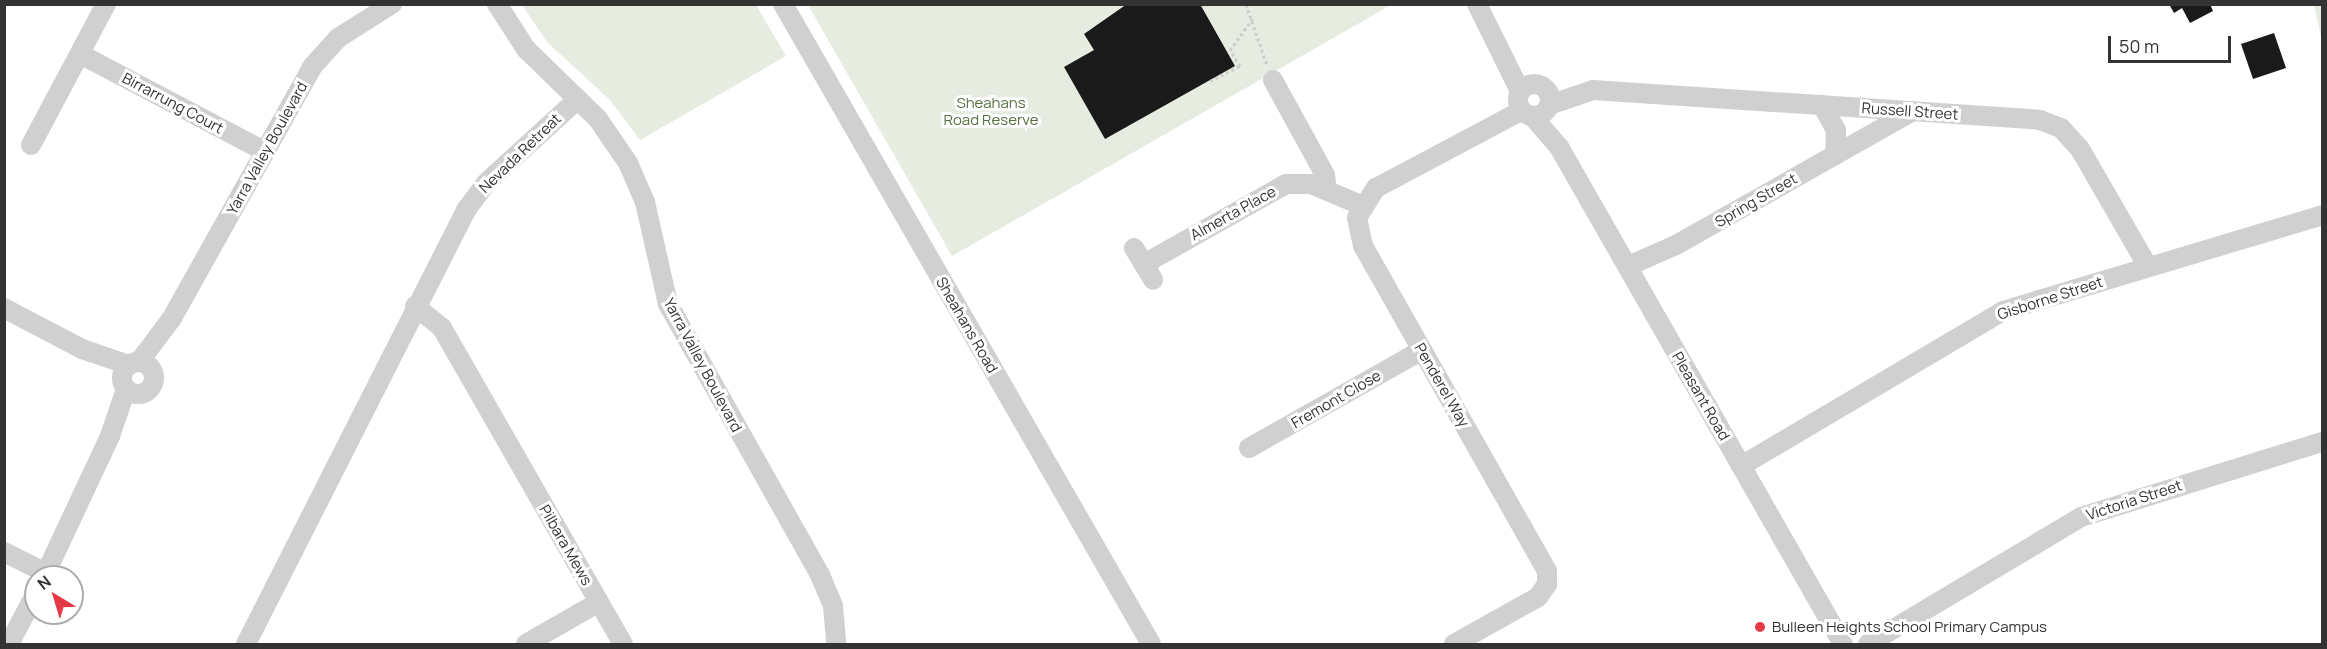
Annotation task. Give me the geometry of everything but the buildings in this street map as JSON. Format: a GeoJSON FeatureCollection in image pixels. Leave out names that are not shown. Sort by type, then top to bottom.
{"type":"FeatureCollection","features":[{"type":"Feature","properties":{"kind":"street"},"geometry":{"type":"LineString","coordinates":[[31,145],[106,4]]}},
{"type":"Feature","properties":{"kind":"street","name":"Yarra Valley Boulevard"},"geometry":{"type":"LineString","coordinates":[[50,565],[110,436],[135,376],[172,318],[323,53],[392,4]]}},
{"type":"Feature","properties":{"kind":"street","name":"Sheahans Road"},"geometry":{"type":"LineString","coordinates":[[783,4],[1151,645]]}},
{"type":"Feature","properties":{"kind":"street","name":"Pleasant Road"},"geometry":{"type":"LineString","coordinates":[[1477,4],[1844,645]]}},
{"type":"Feature","properties":{"kind":"street","name":"Yarra Valley Boulevard"},"geometry":{"type":"LineString","coordinates":[[497,6],[538,64],[578,99],[619,147],[638,183],[668,304],[820,575],[833,606],[836,645]]}},
{"type":"Feature","properties":{"kind":"street","name":"Birrarrung Court"},"geometry":{"type":"LineString","coordinates":[[80,54],[266,152]]}},
{"type":"Feature","properties":{"kind":"street"},"geometry":{"type":"LineString","coordinates":[[1274,80],[1325,175],[1327,190]]}},
{"type":"Feature","properties":{"kind":"street","name":"Russell Street"},"geometry":{"type":"LineString","coordinates":[[1533,100],[1593,90],[2028,118],[2061,128],[2080,149],[2148,267]]}},
{"type":"Feature","properties":{"kind":"street","name":"Nevada Retreat"},"geometry":{"type":"LineString","coordinates":[[246,645],[416,306],[476,195],[578,99]]}},
{"type":"Feature","properties":{"kind":"street"},"geometry":{"type":"LineString","coordinates":[[1361,204],[1376,188],[1533,100]]}},
{"type":"Feature","properties":{"kind":"street"},"geometry":{"type":"LineString","coordinates":[[1822,105],[1836,130],[1835,155]]}},
{"type":"Feature","properties":{"kind":"street","name":"Spring Street"},"geometry":{"type":"LineString","coordinates":[[1631,272],[1913,111]]}},
{"type":"Feature","properties":{"kind":"street","name":"Almerta Place"},"geometry":{"type":"LineString","coordinates":[[1144,264],[1286,184],[1304,182],[1361,204]]}},
{"type":"Feature","properties":{"kind":"street","name":"Penderel Way"},"geometry":{"type":"LineString","coordinates":[[1361,204],[1359,237],[1547,570],[1547,585],[1538,597],[1454,645]]}},
{"type":"Feature","properties":{"kind":"street","name":"Gisborne Street"},"geometry":{"type":"LineString","coordinates":[[1739,462],[2003,311],[2322,215]]}},
{"type":"Feature","properties":{"kind":"street","name":"Pilbara Mews"},"geometry":{"type":"LineString","coordinates":[[416,306],[442,328],[623,645]]}},
{"type":"Feature","properties":{"kind":"street"},"geometry":{"type":"LineString","coordinates":[[4,309],[135,376]]}},
{"type":"Feature","properties":{"kind":"street","name":"Fremont Close"},"geometry":{"type":"LineString","coordinates":[[1249,448],[1422,350]]}},
{"type":"Feature","properties":{"kind":"street","name":"Victoria Street"},"geometry":{"type":"LineString","coordinates":[[1844,645],[1896,623],[2087,514],[2322,442]]}},
{"type":"Feature","properties":{"kind":"street"},"geometry":{"type":"LineString","coordinates":[[4,552],[27,565]]}},
{"type":"Feature","properties":{"kind":"street","name":"Pilbara Mews"},"geometry":{"type":"LineString","coordinates":[[526,645],[599,602]]}},
{"type":"Feature","properties":{"kind":"street"},"geometry":{"type":"LineString","coordinates":[[9,645],[24,616]]}},
{"type":"Feature","properties":{"kind":"street","name":"Victoria Street"},"geometry":{"type":"LineString","coordinates":[[1868,645],[1896,623]]}},
{"type":"Feature","properties":{"kind":"path"},"geometry":{"type":"LineString","coordinates":[[1246,4],[1274,80]]}},
{"type":"Feature","properties":{"kind":"path"},"geometry":{"type":"LineString","coordinates":[[1209,81],[1240,66],[1230,50],[1253,18]]}},
{"type":"Feature","properties":{"kind":"green space"},"geometry":{"type":"Polygon","coordinates":[[[522,5],[756,5],[786,56],[640,140],[610,100],[547,42],[522,5]]]}},
{"type":"Feature","properties":{"kind":"green space","name":"Sheahans Road Reserve"},"geometry":{"type":"Polygon","coordinates":[[[808,5],[1391,5],[952,256],[808,5]]]}},
{"type":"Feature","properties":{"kind":"green space"},"geometry":{"type":"Polygon","coordinates":[[[2314,5],[2322,5],[2322,41],[2314,5]]]}},
{"type":"Feature","properties":{"kind":"place","name":"Bulleen Heights School Primary Campus"},"geometry":{"type":"Point","coordinates":[1760,627]}}]}
